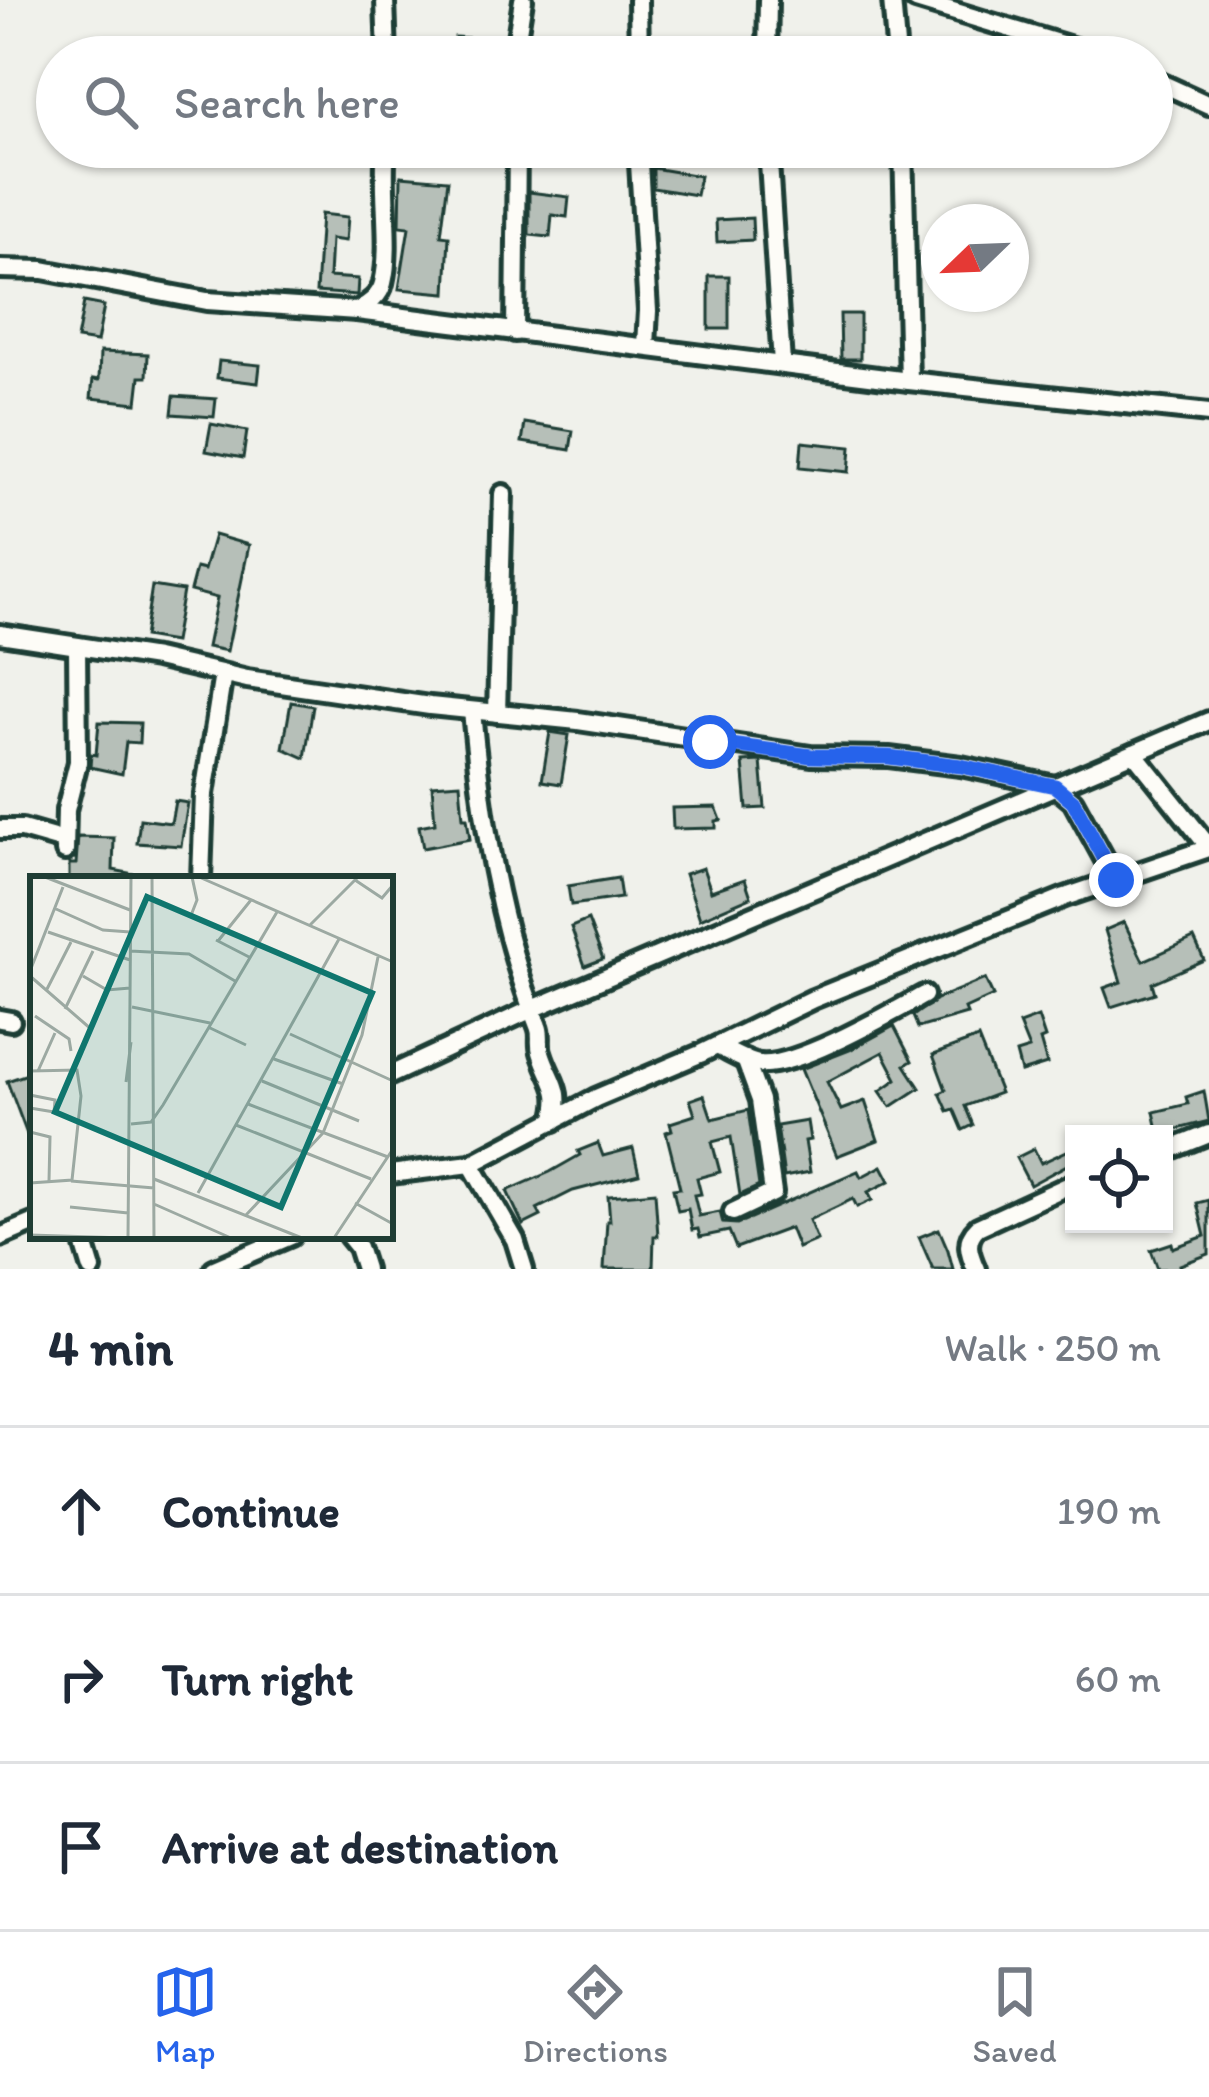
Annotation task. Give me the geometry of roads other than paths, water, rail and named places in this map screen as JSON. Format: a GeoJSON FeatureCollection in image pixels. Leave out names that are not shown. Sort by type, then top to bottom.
{"type":"FeatureCollection","features":[{"type":"Feature","properties":{"kind":"street"},"geometry":{"type":"LineString","coordinates":[[385,0],[386,36]]}},
{"type":"Feature","properties":{"kind":"street"},"geometry":{"type":"LineString","coordinates":[[517,36],[523,0]]}},
{"type":"Feature","properties":{"kind":"street"},"geometry":{"type":"LineString","coordinates":[[638,0],[639,36]]}},
{"type":"Feature","properties":{"kind":"street"},"geometry":{"type":"LineString","coordinates":[[767,36],[768,0]]}},
{"type":"Feature","properties":{"kind":"street"},"geometry":{"type":"LineString","coordinates":[[892,0],[896,36]]}},
{"type":"Feature","properties":{"kind":"street"},"geometry":{"type":"LineString","coordinates":[[916,0],[1035,36]]}},
{"type":"Feature","properties":{"kind":"street"},"geometry":{"type":"LineString","coordinates":[[1173,89],[1209,105]]}},
{"type":"Feature","properties":{"kind":"street"},"geometry":{"type":"LineString","coordinates":[[357,311],[376,297],[383,283],[384,168]]}},
{"type":"Feature","properties":{"kind":"street"},"geometry":{"type":"LineString","coordinates":[[515,332],[517,168]]}},
{"type":"Feature","properties":{"kind":"street"},"geometry":{"type":"LineString","coordinates":[[639,168],[646,345]]}},
{"type":"Feature","properties":{"kind":"street"},"geometry":{"type":"LineString","coordinates":[[770,168],[782,364]]}},
{"type":"Feature","properties":{"kind":"street"},"geometry":{"type":"LineString","coordinates":[[903,168],[909,381]]}},
{"type":"Feature","properties":{"kind":"street"},"geometry":{"type":"LineString","coordinates":[[0,269],[43,270],[207,301],[357,311],[909,381],[1209,413]]}},
{"type":"Feature","properties":{"kind":"street"},"geometry":{"type":"LineString","coordinates":[[497,713],[503,494]]}},
{"type":"Feature","properties":{"kind":"street"},"geometry":{"type":"LineString","coordinates":[[0,634],[472,711],[578,721],[811,756],[925,762],[1055,786],[1073,801],[1116,880]]}},
{"type":"Feature","properties":{"kind":"street"},"geometry":{"type":"LineString","coordinates":[[0,829],[22,829],[64,846],[66,810],[78,762],[77,646]]}},
{"type":"Feature","properties":{"kind":"street"},"geometry":{"type":"LineString","coordinates":[[201,876],[204,794],[224,674]]}},
{"type":"Feature","properties":{"kind":"street"},"geometry":{"type":"LineString","coordinates":[[472,711],[494,885],[530,1010],[541,1031],[540,1049],[559,1094],[554,1121]]}},
{"type":"Feature","properties":{"kind":"street"},"geometry":{"type":"LineString","coordinates":[[393,1074],[530,1010],[1209,721]]}},
{"type":"Feature","properties":{"kind":"street"},"geometry":{"type":"LineString","coordinates":[[393,1174],[471,1164],[596,1098],[813,999],[1209,848],[1134,754]]}},
{"type":"Feature","properties":{"kind":"street"},"geometry":{"type":"LineString","coordinates":[[717,1046],[761,1065],[786,1060],[861,1030],[925,994]]}},
{"type":"Feature","properties":{"kind":"street"},"geometry":{"type":"LineString","coordinates":[[734,1212],[773,1193],[764,1121],[754,1074],[745,1059]]}},
{"type":"Feature","properties":{"kind":"street"},"geometry":{"type":"LineString","coordinates":[[1173,1148],[1209,1134]]}},
{"type":"Feature","properties":{"kind":"street"},"geometry":{"type":"LineString","coordinates":[[471,1164],[515,1240],[524,1269]]}},
{"type":"Feature","properties":{"kind":"street"},"geometry":{"type":"LineString","coordinates":[[976,1269],[968,1247],[978,1227],[1065,1188]]}},
{"type":"Feature","properties":{"kind":"street"},"geometry":{"type":"LineString","coordinates":[[0,1237],[30,1224]]}},
{"type":"Feature","properties":{"kind":"street"},"geometry":{"type":"LineString","coordinates":[[83,1239],[92,1269]]}},
{"type":"Feature","properties":{"kind":"street"},"geometry":{"type":"LineString","coordinates":[[214,1269],[284,1239]]}},
{"type":"Feature","properties":{"kind":"street"},"geometry":{"type":"LineString","coordinates":[[351,1239],[365,1269]]}}]}
